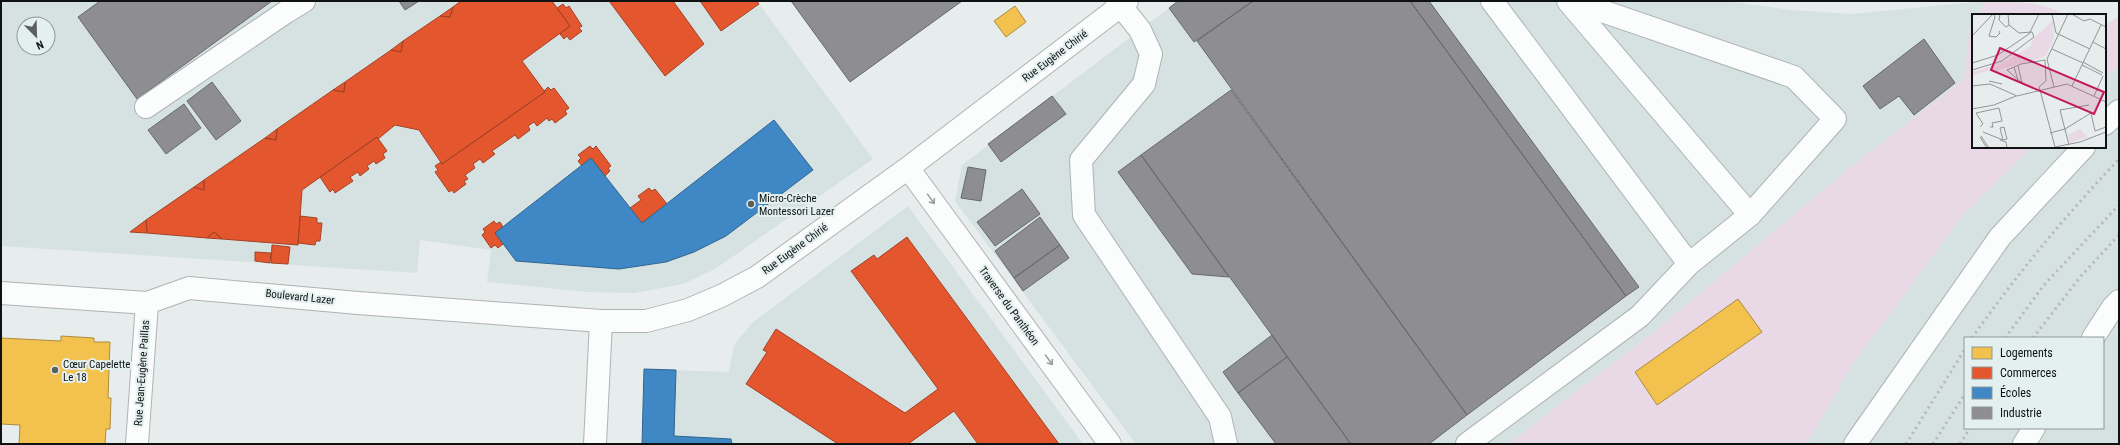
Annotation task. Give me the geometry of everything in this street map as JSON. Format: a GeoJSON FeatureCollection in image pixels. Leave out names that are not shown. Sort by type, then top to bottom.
{"type":"FeatureCollection","features":[{"type":"Feature","properties":{"kind":"street"},"geometry":{"type":"LineString","coordinates":[[146,107],[304,1]]}},
{"type":"Feature","properties":{"kind":"street"},"geometry":{"type":"LineString","coordinates":[[1492,1],[1689,264]]}},
{"type":"Feature","properties":{"kind":"street"},"geometry":{"type":"LineString","coordinates":[[1568,1],[1750,215]]}},
{"type":"Feature","properties":{"kind":"street"},"geometry":{"type":"LineString","coordinates":[[1467,444],[1640,316],[1689,264],[1750,215],[1835,119],[1794,77],[1573,1]]}},
{"type":"Feature","properties":{"kind":"street"},"geometry":{"type":"LineString","coordinates":[[1121,3],[1140,30],[1151,54],[1144,84],[1081,160],[1084,215],[1220,417],[1226,444]]}},
{"type":"Feature","properties":{"kind":"street","name":"Rue Eugène Chirié"},"geometry":{"type":"LineString","coordinates":[[602,321],[646,321],[688,310],[721,296],[757,276],[908,168],[1121,3]]}},
{"type":"Feature","properties":{"kind":"street"},"geometry":{"type":"LineString","coordinates":[[2106,123],[2119,111]]}},
{"type":"Feature","properties":{"kind":"street"},"geometry":{"type":"LineString","coordinates":[[1856,444],[2000,237],[2083,148]]}},
{"type":"Feature","properties":{"kind":"street","name":"Traverse du Panthéon"},"geometry":{"type":"LineString","coordinates":[[908,168],[1110,444]]}},
{"type":"Feature","properties":{"kind":"street","name":"Boulevard Lazer"},"geometry":{"type":"LineString","coordinates":[[1,294],[147,303],[188,288],[358,303],[602,321]]}},
{"type":"Feature","properties":{"kind":"street"},"geometry":{"type":"LineString","coordinates":[[2094,337],[2113,307],[2119,301]]}},
{"type":"Feature","properties":{"kind":"street","name":"Rue Jean-Eugène Paillas"},"geometry":{"type":"LineString","coordinates":[[137,444],[147,303]]}},
{"type":"Feature","properties":{"kind":"street"},"geometry":{"type":"LineString","coordinates":[[594,444],[602,321]]}},
{"type":"Feature","properties":{"kind":"street"},"geometry":{"type":"LineString","coordinates":[[2024,444],[2033,429]]}},
{"type":"Feature","properties":{"kind":"shaded area"},"geometry":{"type":"Polygon","coordinates":[[[1,1],[757,1],[873,159],[715,269],[683,284],[634,293],[587,292],[487,282],[491,250],[420,240],[417,273],[1,246],[1,1]]]}},
{"type":"Feature","properties":{"kind":"shaded area"},"geometry":{"type":"Polygon","coordinates":[[[1178,1],[1727,1],[1790,10],[1851,14],[1986,1],[1979,14],[1972,14],[1964,79],[1851,167],[1656,330],[1509,444],[1136,444],[955,201],[962,165],[1178,1]]]}},
{"type":"Feature","properties":{"kind":"shaded area"},"geometry":{"type":"Polygon","coordinates":[[[1986,1],[2027,3],[2048,7],[2063,14],[1979,14],[1986,1]]]}},
{"type":"Feature","properties":{"kind":"shaded area"},"geometry":{"type":"Polygon","coordinates":[[[2119,16],[2119,65],[2106,76],[2106,24],[2119,16]]]}},
{"type":"Feature","properties":{"kind":"shaded area"},"geometry":{"type":"Polygon","coordinates":[[[1972,26],[1972,148],[2031,148],[1964,214],[1854,362],[1807,444],[1509,444],[1656,330],[1851,167],[1964,79],[1970,29],[1972,26]]]}},
{"type":"Feature","properties":{"kind":"shaded area"},"geometry":{"type":"Polygon","coordinates":[[[2119,65],[2119,444],[1807,444],[1854,362],[1964,214],[2031,148],[2106,148],[2106,76],[2119,65]]]}},
{"type":"Feature","properties":{"kind":"shaded area"},"geometry":{"type":"Polygon","coordinates":[[[908,206],[1083,444],[642,444],[644,369],[729,372],[734,345],[752,323],[908,206]]]}},
{"type":"Feature","properties":{"kind":"building: Logements"},"geometry":{"type":"Polygon","coordinates":[[[1015,6],[1026,22],[1006,37],[994,21],[1015,6]]]}},
{"type":"Feature","properties":{"kind":"building: Logements"},"geometry":{"type":"Polygon","coordinates":[[[1738,299],[1762,332],[1657,405],[1635,372],[1738,299]]]}},
{"type":"Feature","properties":{"kind":"building: Logements","name":"Cœur Capelette Le 18"},"geometry":{"type":"Polygon","coordinates":[[[61,336],[94,338],[94,342],[110,342],[108,398],[111,398],[110,429],[106,429],[105,444],[19,444],[20,425],[1,424],[1,338],[61,341],[61,336]]]}},
{"type":"Feature","properties":{"kind":"building: Commerces"},"geometry":{"type":"Polygon","coordinates":[[[461,1],[552,1],[570,26],[522,61],[545,92],[442,164],[419,130],[395,125],[378,139],[377,137],[302,190],[298,245],[222,239],[214,232],[207,238],[147,233],[146,220],[194,187],[204,190],[204,180],[265,138],[276,140],[277,129],[333,90],[344,92],[345,82],[391,50],[401,52],[403,41],[440,16],[450,17],[453,7],[461,1]]]}},
{"type":"Feature","properties":{"kind":"building: Commerces"},"geometry":{"type":"Polygon","coordinates":[[[609,1],[673,1],[704,44],[665,76],[609,1]]]}},
{"type":"Feature","properties":{"kind":"building: Commerces"},"geometry":{"type":"Polygon","coordinates":[[[700,1],[757,1],[759,4],[721,31],[700,1]]]}},
{"type":"Feature","properties":{"kind":"building: Commerces"},"geometry":{"type":"Polygon","coordinates":[[[563,4],[566,8],[569,6],[582,26],[579,28],[582,31],[570,40],[567,36],[564,39],[560,34],[570,26],[557,8],[563,4]]]}},
{"type":"Feature","properties":{"kind":"building: Commerces"},"geometry":{"type":"Polygon","coordinates":[[[453,7],[450,17],[440,16],[453,7]]]}},
{"type":"Feature","properties":{"kind":"building: Commerces"},"geometry":{"type":"Polygon","coordinates":[[[403,41],[401,52],[391,50],[403,41]]]}},
{"type":"Feature","properties":{"kind":"building: Commerces"},"geometry":{"type":"Polygon","coordinates":[[[345,82],[344,92],[333,90],[345,82]]]}},
{"type":"Feature","properties":{"kind":"building: Commerces"},"geometry":{"type":"Polygon","coordinates":[[[548,87],[551,90],[554,88],[569,108],[565,111],[567,114],[555,123],[552,119],[549,121],[547,118],[537,126],[534,122],[528,126],[530,130],[518,139],[515,135],[492,151],[495,154],[483,163],[480,159],[473,164],[475,168],[465,175],[468,179],[464,181],[466,184],[454,193],[452,190],[449,192],[435,172],[438,170],[435,166],[441,162],[442,164],[545,92],[544,91],[548,87]]]}},
{"type":"Feature","properties":{"kind":"building: Commerces"},"geometry":{"type":"Polygon","coordinates":[[[277,129],[276,140],[265,138],[277,129]]]}},
{"type":"Feature","properties":{"kind":"building: Commerces"},"geometry":{"type":"Polygon","coordinates":[[[377,137],[387,151],[383,154],[385,158],[376,164],[374,161],[367,166],[369,169],[360,176],[358,172],[350,177],[353,181],[335,193],[333,189],[330,192],[320,177],[377,137]]]}},
{"type":"Feature","properties":{"kind":"building: Commerces"},"geometry":{"type":"Polygon","coordinates":[[[590,146],[593,149],[596,146],[611,166],[608,168],[610,171],[605,176],[591,158],[582,166],[578,161],[581,158],[578,155],[590,146]]]}},
{"type":"Feature","properties":{"kind":"building: Commerces"},"geometry":{"type":"Polygon","coordinates":[[[204,180],[204,190],[194,187],[204,180]]]}},
{"type":"Feature","properties":{"kind":"building: Commerces"},"geometry":{"type":"Polygon","coordinates":[[[649,188],[652,191],[655,189],[667,204],[642,223],[630,208],[641,200],[638,196],[649,188]]]}},
{"type":"Feature","properties":{"kind":"building: Commerces"},"geometry":{"type":"Polygon","coordinates":[[[300,216],[317,218],[317,223],[322,223],[320,241],[316,241],[315,245],[298,243],[300,216]]]}},
{"type":"Feature","properties":{"kind":"building: Commerces"},"geometry":{"type":"Polygon","coordinates":[[[146,220],[147,233],[130,232],[146,220]]]}},
{"type":"Feature","properties":{"kind":"building: Commerces"},"geometry":{"type":"Polygon","coordinates":[[[494,221],[496,224],[500,222],[503,227],[495,233],[503,244],[498,248],[495,245],[491,248],[482,235],[485,232],[483,229],[494,221]]]}},
{"type":"Feature","properties":{"kind":"building: Commerces"},"geometry":{"type":"Polygon","coordinates":[[[214,232],[222,239],[207,238],[214,232]]]}},
{"type":"Feature","properties":{"kind":"building: Commerces"},"geometry":{"type":"Polygon","coordinates":[[[907,237],[1059,444],[978,444],[954,411],[908,444],[838,444],[746,384],[767,352],[763,350],[776,329],[905,413],[938,389],[851,271],[874,255],[877,259],[907,237]]]}},
{"type":"Feature","properties":{"kind":"building: Commerces"},"geometry":{"type":"Polygon","coordinates":[[[272,245],[290,247],[288,264],[271,263],[272,245]]]}},
{"type":"Feature","properties":{"kind":"building: Commerces"},"geometry":{"type":"Polygon","coordinates":[[[255,252],[271,253],[270,263],[255,261],[255,252]]]}},
{"type":"Feature","properties":{"kind":"building: Écoles"},"geometry":{"type":"Polygon","coordinates":[[[774,120],[813,170],[726,236],[694,252],[666,262],[619,269],[516,261],[495,233],[591,158],[642,223],[774,120]]]}},
{"type":"Feature","properties":{"kind":"building: Écoles"},"geometry":{"type":"Polygon","coordinates":[[[644,369],[676,370],[674,436],[731,439],[732,444],[642,444],[644,369]]]}},
{"type":"Feature","properties":{"kind":"building: Industrie"},"geometry":{"type":"Polygon","coordinates":[[[100,1],[272,1],[137,99],[78,17],[100,1]]]}},
{"type":"Feature","properties":{"kind":"building: Industrie"},"geometry":{"type":"Polygon","coordinates":[[[399,1],[419,1],[405,10],[399,1]]]}},
{"type":"Feature","properties":{"kind":"building: Industrie"},"geometry":{"type":"Polygon","coordinates":[[[791,1],[962,1],[850,82],[791,1]]]}},
{"type":"Feature","properties":{"kind":"building: Industrie"},"geometry":{"type":"Polygon","coordinates":[[[1178,1],[1253,1],[1194,42],[1169,8],[1178,1]]]}},
{"type":"Feature","properties":{"kind":"building: Industrie"},"geometry":{"type":"Polygon","coordinates":[[[1253,1],[1410,1],[1626,296],[1467,415],[1197,41],[1253,1]]]}},
{"type":"Feature","properties":{"kind":"building: Industrie"},"geometry":{"type":"Polygon","coordinates":[[[1410,1],[1429,1],[1639,287],[1626,296],[1410,1]]]}},
{"type":"Feature","properties":{"kind":"building: Industrie"},"geometry":{"type":"Polygon","coordinates":[[[1924,39],[1955,83],[1914,115],[1899,96],[1880,109],[1863,86],[1924,39]]]}},
{"type":"Feature","properties":{"kind":"building: Industrie"},"geometry":{"type":"Polygon","coordinates":[[[212,82],[241,121],[216,140],[187,101],[212,82]]]}},
{"type":"Feature","properties":{"kind":"building: Industrie"},"geometry":{"type":"Polygon","coordinates":[[[1231,90],[1467,415],[1429,444],[1351,444],[1141,155],[1231,90]]]}},
{"type":"Feature","properties":{"kind":"building: Industrie"},"geometry":{"type":"Polygon","coordinates":[[[1052,96],[1066,114],[1001,162],[988,144],[1052,96]]]}},
{"type":"Feature","properties":{"kind":"building: Industrie"},"geometry":{"type":"Polygon","coordinates":[[[184,104],[201,128],[166,154],[148,130],[184,104]]]}},
{"type":"Feature","properties":{"kind":"building: Industrie"},"geometry":{"type":"Polygon","coordinates":[[[1141,155],[1229,277],[1192,274],[1118,172],[1141,155]]]}},
{"type":"Feature","properties":{"kind":"building: Industrie"},"geometry":{"type":"Polygon","coordinates":[[[968,167],[986,170],[981,201],[961,198],[968,167]]]}},
{"type":"Feature","properties":{"kind":"building: Industrie"},"geometry":{"type":"Polygon","coordinates":[[[1022,189],[1040,214],[995,246],[977,222],[1022,189]]]}},
{"type":"Feature","properties":{"kind":"building: Industrie"},"geometry":{"type":"Polygon","coordinates":[[[1040,217],[1060,245],[1014,278],[995,251],[1040,217]]]}},
{"type":"Feature","properties":{"kind":"building: Industrie"},"geometry":{"type":"Polygon","coordinates":[[[1060,245],[1069,258],[1023,291],[1014,278],[1060,245]]]}},
{"type":"Feature","properties":{"kind":"building: Industrie"},"geometry":{"type":"Polygon","coordinates":[[[1272,335],[1287,357],[1238,393],[1223,372],[1272,335]]]}},
{"type":"Feature","properties":{"kind":"building: Industrie"},"geometry":{"type":"Polygon","coordinates":[[[1287,357],[1351,444],[1276,444],[1238,393],[1287,357]]]}},
{"type":"Feature","properties":{"kind":"railway"},"geometry":{"type":"LineString","coordinates":[[1973,337],[2006,291],[2042,246],[2119,159]]}},
{"type":"Feature","properties":{"kind":"railway"},"geometry":{"type":"LineString","coordinates":[[2006,337],[2044,285],[2119,205]]}},
{"type":"Feature","properties":{"kind":"railway"},"geometry":{"type":"LineString","coordinates":[[2034,337],[2081,276],[2119,235]]}},
{"type":"Feature","properties":{"kind":"railway"},"geometry":{"type":"LineString","coordinates":[[1906,444],[1964,351]]}},
{"type":"Feature","properties":{"kind":"railway"},"geometry":{"type":"LineString","coordinates":[[1933,444],[1964,396]]}},
{"type":"Feature","properties":{"kind":"railway"},"geometry":{"type":"LineString","coordinates":[[1960,444],[1969,429]]}},
{"type":"Feature","properties":{"kind":"place","name":"Micro-Crèche Montessori Lazer"},"geometry":{"type":"Point","coordinates":[751,204]}},
{"type":"Feature","properties":{"kind":"place","name":"Cœur Capelette Le 18"},"geometry":{"type":"Point","coordinates":[55,370]}}]}
